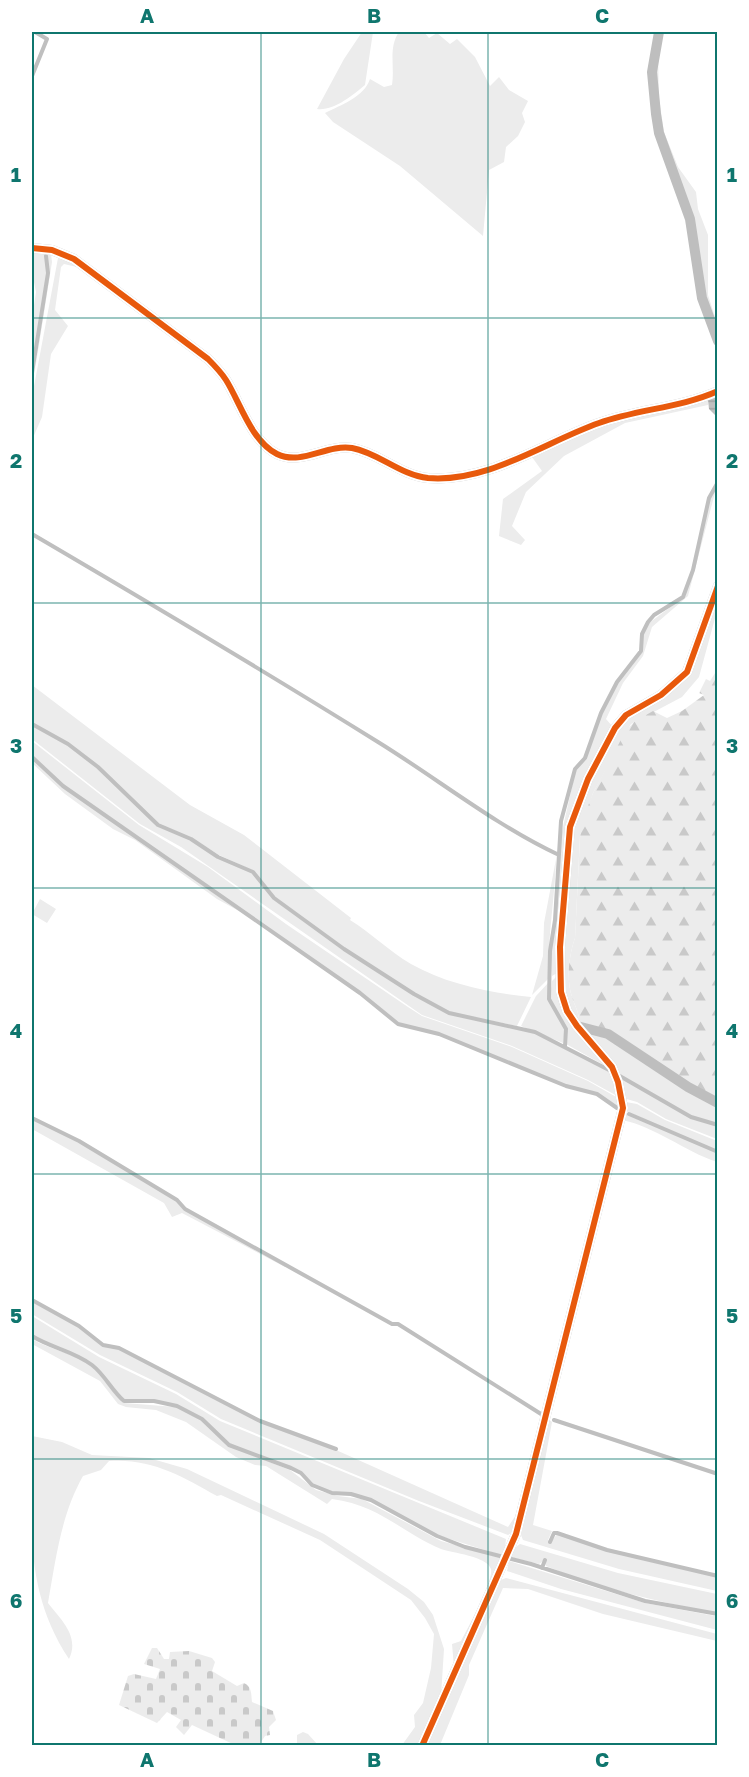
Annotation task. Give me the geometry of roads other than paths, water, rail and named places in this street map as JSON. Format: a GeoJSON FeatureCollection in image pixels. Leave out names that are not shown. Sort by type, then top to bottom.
{"type":"FeatureCollection","features":[{"type":"Feature","properties":{"kind":"street"},"geometry":{"type":"LineString","coordinates":[[658,32],[652,72],[659,133],[690,219],[702,298],[717,341]]}},
{"type":"Feature","properties":{"kind":"street"},"geometry":{"type":"LineString","coordinates":[[32,248],[52,250],[74,259],[208,359],[224,377],[262,441],[275,453],[290,458],[339,448],[354,448],[408,474],[429,478],[459,476],[490,469],[599,423],[699,399],[717,391]]}},
{"type":"Feature","properties":{"kind":"street"},"geometry":{"type":"LineString","coordinates":[[422,1746],[516,1534],[622,1108],[618,1082],[612,1067],[567,1011],[559,972],[566,853],[575,810],[602,749],[615,728],[626,715],[661,695],[687,672],[717,586]]}},
{"type":"Feature","properties":{"kind":"street"},"geometry":{"type":"LineString","coordinates":[[577,1026],[608,1034],[688,1087],[717,1103]]}},
{"type":"Feature","properties":{"kind":"waterway"},"geometry":{"type":"LineString","coordinates":[[32,76],[47,39],[35,32]]}},
{"type":"Feature","properties":{"kind":"waterway"},"geometry":{"type":"LineString","coordinates":[[32,373],[48,273],[46,256]]}},
{"type":"Feature","properties":{"kind":"waterway"},"geometry":{"type":"LineString","coordinates":[[565,1046],[566,1029],[549,999],[550,951],[555,920],[561,821],[575,769],[585,758],[601,713],[617,682],[641,651],[642,634],[648,622],[654,615],[683,597],[693,570],[709,498],[718,482]]}},
{"type":"Feature","properties":{"kind":"waterway"},"geometry":{"type":"LineString","coordinates":[[32,534],[335,715],[512,830],[559,855]]}},
{"type":"Feature","properties":{"kind":"waterway"},"geometry":{"type":"LineString","coordinates":[[32,724],[68,744],[98,767],[158,825],[191,839],[218,857],[253,872],[274,898],[344,949],[414,994],[449,1013],[535,1032],[609,1070]]}},
{"type":"Feature","properties":{"kind":"waterway"},"geometry":{"type":"LineString","coordinates":[[32,757],[63,786],[360,993],[398,1024],[439,1034],[566,1086],[597,1094],[617,1108]]}},
{"type":"Feature","properties":{"kind":"waterway"},"geometry":{"type":"LineString","coordinates":[[618,1075],[691,1117],[718,1125]]}},
{"type":"Feature","properties":{"kind":"waterway"},"geometry":{"type":"LineString","coordinates":[[629,1114],[718,1152]]}},
{"type":"Feature","properties":{"kind":"waterway"},"geometry":{"type":"LineString","coordinates":[[32,1118],[79,1141],[177,1200],[185,1209],[392,1324],[398,1324],[541,1414]]}},
{"type":"Feature","properties":{"kind":"waterway"},"geometry":{"type":"LineString","coordinates":[[32,1300],[79,1326],[103,1345],[119,1348],[260,1421],[336,1449]]}},
{"type":"Feature","properties":{"kind":"waterway"},"geometry":{"type":"LineString","coordinates":[[32,1336],[78,1356],[92,1365],[124,1401],[154,1401],[177,1406],[202,1419],[229,1445],[291,1468],[301,1473],[312,1485],[332,1493],[351,1494],[371,1500],[437,1536],[465,1547],[531,1564],[645,1601],[718,1614]]}},
{"type":"Feature","properties":{"kind":"waterway"},"geometry":{"type":"LineString","coordinates":[[554,1420],[718,1474]]}},
{"type":"Feature","properties":{"kind":"waterway"},"geometry":{"type":"LineString","coordinates":[[550,1542],[554,1533],[557,1533],[607,1550],[718,1576]]}},
{"type":"Feature","properties":{"kind":"waterway"},"geometry":{"type":"LineString","coordinates":[[542,1568],[545,1560]]}}]}
